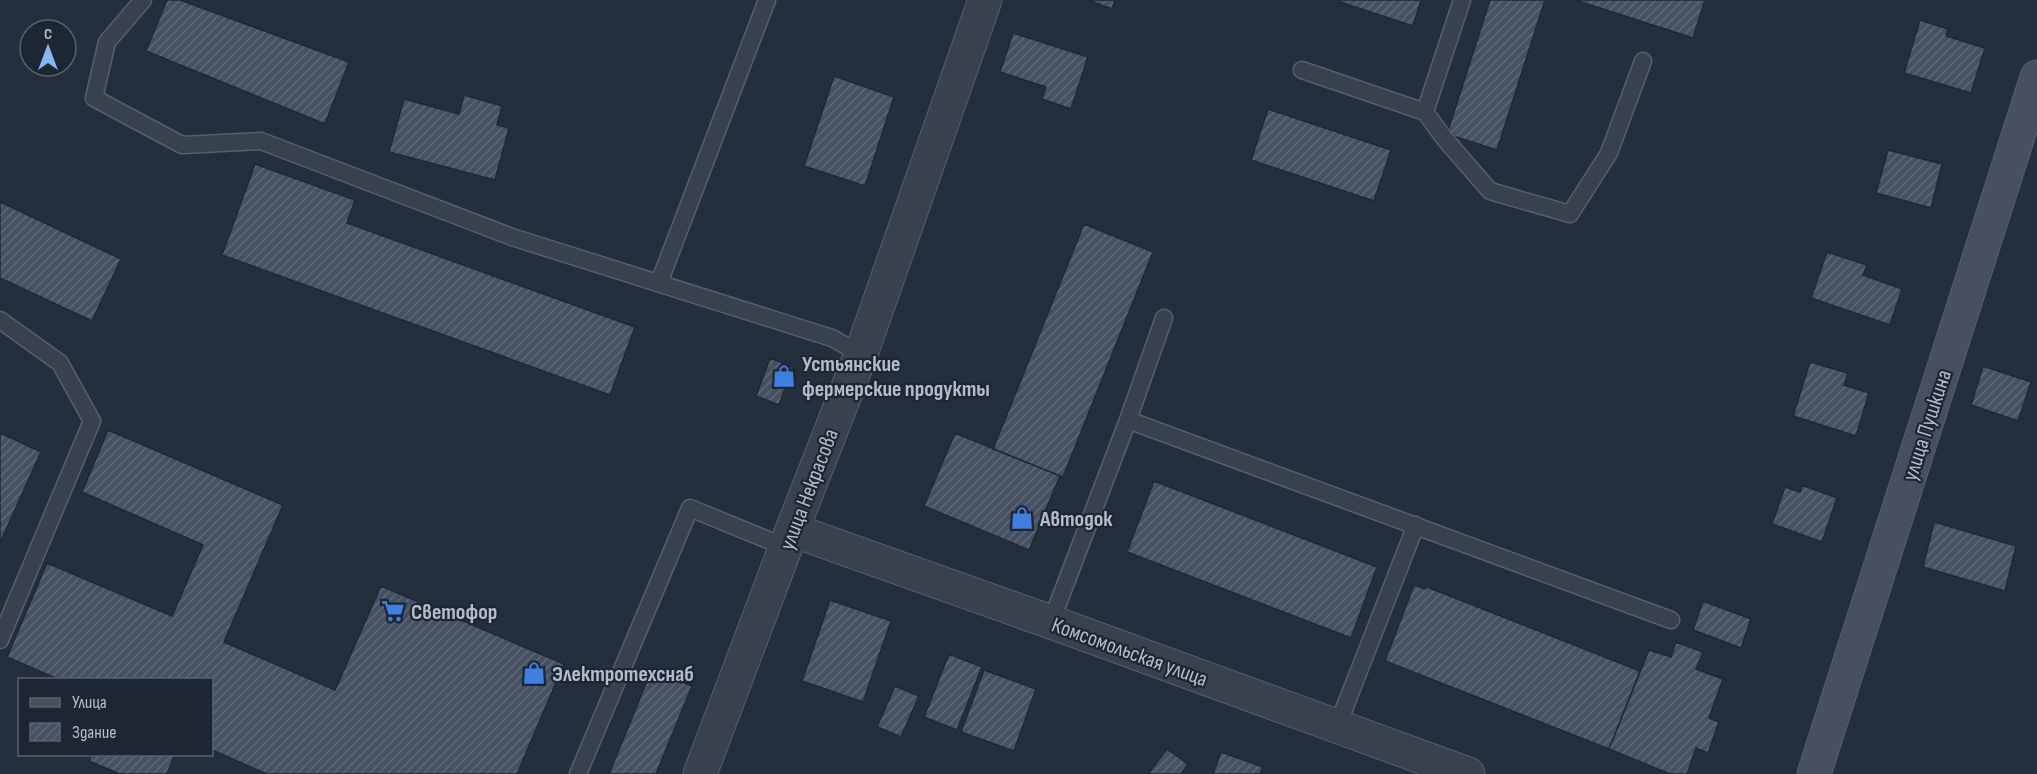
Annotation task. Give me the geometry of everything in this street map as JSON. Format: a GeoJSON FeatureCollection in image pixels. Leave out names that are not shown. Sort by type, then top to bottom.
{"type":"FeatureCollection","features":[{"type":"Feature","properties":{"kind":"main road","name":"улица Пушкина"},"geometry":{"type":"LineString","coordinates":[[1814,774],[2037,77]]}},
{"type":"Feature","properties":{"kind":"street","name":"улица Некрасова"},"geometry":{"type":"LineString","coordinates":[[700,774],[788,538],[861,354],[985,0]]}},
{"type":"Feature","properties":{"kind":"street","name":"Комсомольская улица"},"geometry":{"type":"LineString","coordinates":[[788,538],[1051,622],[1468,774]]}},
{"type":"Feature","properties":{"kind":"lane"},"geometry":{"type":"LineString","coordinates":[[143,0],[107,42],[94,98],[182,145],[261,141],[512,237],[832,338],[861,354]]}},
{"type":"Feature","properties":{"kind":"lane"},"geometry":{"type":"LineString","coordinates":[[659,283],[767,0]]}},
{"type":"Feature","properties":{"kind":"lane"},"geometry":{"type":"LineString","coordinates":[[1425,112],[1462,0]]}},
{"type":"Feature","properties":{"kind":"lane"},"geometry":{"type":"LineString","coordinates":[[1302,70],[1425,112],[1444,138],[1490,191],[1570,214],[1609,153],[1643,61]]}},
{"type":"Feature","properties":{"kind":"lane"},"geometry":{"type":"LineString","coordinates":[[1051,622],[1164,318]]}},
{"type":"Feature","properties":{"kind":"lane"},"geometry":{"type":"LineString","coordinates":[[0,320],[60,363],[92,421],[0,640]]}},
{"type":"Feature","properties":{"kind":"lane"},"geometry":{"type":"LineString","coordinates":[[1128,420],[1671,620]]}},
{"type":"Feature","properties":{"kind":"lane"},"geometry":{"type":"LineString","coordinates":[[578,774],[690,508],[788,538]]}},
{"type":"Feature","properties":{"kind":"lane"},"geometry":{"type":"LineString","coordinates":[[1337,727],[1416,525]]}},
{"type":"Feature","properties":{"kind":"building"},"geometry":{"type":"Polygon","coordinates":[[[167,0],[180,0],[349,62],[325,124],[146,51],[167,0]]]}},
{"type":"Feature","properties":{"kind":"building"},"geometry":{"type":"Polygon","coordinates":[[[1088,0],[1115,0],[1112,9],[1088,0]]]}},
{"type":"Feature","properties":{"kind":"building"},"geometry":{"type":"Polygon","coordinates":[[[1340,0],[1421,0],[1413,26],[1340,2],[1340,0]]]}},
{"type":"Feature","properties":{"kind":"building"},"geometry":{"type":"Polygon","coordinates":[[[1490,0],[1545,0],[1497,150],[1447,134],[1490,0]]]}},
{"type":"Feature","properties":{"kind":"building"},"geometry":{"type":"Polygon","coordinates":[[[1575,0],[1705,0],[1693,38],[1575,0]]]}},
{"type":"Feature","properties":{"kind":"building"},"geometry":{"type":"Polygon","coordinates":[[[1920,20],[1948,29],[1946,36],[1985,48],[1971,93],[1904,73],[1920,20]]]}},
{"type":"Feature","properties":{"kind":"building"},"geometry":{"type":"Polygon","coordinates":[[[1013,33],[1088,57],[1071,109],[1042,99],[1046,87],[1000,72],[1013,33]]]}},
{"type":"Feature","properties":{"kind":"building"},"geometry":{"type":"Polygon","coordinates":[[[834,76],[894,97],[865,186],[804,166],[834,76]]]}},
{"type":"Feature","properties":{"kind":"building"},"geometry":{"type":"Polygon","coordinates":[[[464,95],[502,106],[497,125],[509,128],[495,180],[389,152],[404,99],[459,114],[464,95]]]}},
{"type":"Feature","properties":{"kind":"building"},"geometry":{"type":"Polygon","coordinates":[[[1268,109],[1391,150],[1374,201],[1251,160],[1268,109]]]}},
{"type":"Feature","properties":{"kind":"building"},"geometry":{"type":"Polygon","coordinates":[[[1888,150],[1942,164],[1931,208],[1876,193],[1888,150]]]}},
{"type":"Feature","properties":{"kind":"building"},"geometry":{"type":"Polygon","coordinates":[[[255,164],[355,200],[347,223],[635,327],[610,395],[222,255],[255,164]]]}},
{"type":"Feature","properties":{"kind":"building"},"geometry":{"type":"Polygon","coordinates":[[[0,202],[121,259],[92,321],[0,278],[0,202]]]}},
{"type":"Feature","properties":{"kind":"building"},"geometry":{"type":"Polygon","coordinates":[[[1084,224],[1153,252],[1063,477],[993,449],[1084,224]]]}},
{"type":"Feature","properties":{"kind":"building"},"geometry":{"type":"Polygon","coordinates":[[[1827,252],[1867,265],[1863,275],[1902,289],[1890,325],[1811,298],[1827,252]]]}},
{"type":"Feature","properties":{"kind":"building"},"geometry":{"type":"Polygon","coordinates":[[[770,358],[793,367],[779,405],[756,396],[770,358]]]}},
{"type":"Feature","properties":{"kind":"building"},"geometry":{"type":"Polygon","coordinates":[[[1810,362],[1848,373],[1844,385],[1869,393],[1856,436],[1793,416],[1810,362]]]}},
{"type":"Feature","properties":{"kind":"building"},"geometry":{"type":"Polygon","coordinates":[[[1983,366],[2031,382],[2018,421],[1971,405],[1983,366]]]}},
{"type":"Feature","properties":{"kind":"building"},"geometry":{"type":"Polygon","coordinates":[[[108,430],[283,505],[224,642],[335,690],[381,586],[564,664],[517,774],[267,774],[213,750],[213,678],[55,678],[7,657],[47,563],[172,616],[203,545],[82,492],[108,430]]]}},
{"type":"Feature","properties":{"kind":"building"},"geometry":{"type":"Polygon","coordinates":[[[0,433],[41,452],[0,543],[0,433]]]}},
{"type":"Feature","properties":{"kind":"building"},"geometry":{"type":"Polygon","coordinates":[[[955,433],[1060,476],[1029,550],[924,506],[955,433]]]}},
{"type":"Feature","properties":{"kind":"building"},"geometry":{"type":"Polygon","coordinates":[[[1154,481],[1377,567],[1351,638],[1127,552],[1154,481]]]}},
{"type":"Feature","properties":{"kind":"building"},"geometry":{"type":"Polygon","coordinates":[[[1802,485],[1837,498],[1822,542],[1772,524],[1785,487],[1800,492],[1802,485]]]}},
{"type":"Feature","properties":{"kind":"building"},"geometry":{"type":"Polygon","coordinates":[[[1934,522],[2016,546],[2005,591],[1923,567],[1934,522]]]}},
{"type":"Feature","properties":{"kind":"building"},"geometry":{"type":"Polygon","coordinates":[[[1414,585],[1425,589],[1427,587],[1640,671],[1609,749],[1385,661],[1414,585]]]}},
{"type":"Feature","properties":{"kind":"building"},"geometry":{"type":"Polygon","coordinates":[[[830,600],[891,621],[863,702],[802,681],[830,600]]]}},
{"type":"Feature","properties":{"kind":"building"},"geometry":{"type":"Polygon","coordinates":[[[1703,601],[1751,619],[1741,648],[1693,630],[1703,601]]]}},
{"type":"Feature","properties":{"kind":"building"},"geometry":{"type":"Polygon","coordinates":[[[1676,642],[1703,652],[1696,669],[1723,679],[1709,718],[1719,722],[1708,753],[1696,748],[1687,774],[1670,774],[1609,749],[1649,650],[1671,657],[1676,642]]]}},
{"type":"Feature","properties":{"kind":"building"},"geometry":{"type":"Polygon","coordinates":[[[949,654],[982,667],[957,730],[924,717],[949,654]]]}},
{"type":"Feature","properties":{"kind":"building"},"geometry":{"type":"Polygon","coordinates":[[[652,669],[692,686],[656,774],[609,774],[652,669]]]}},
{"type":"Feature","properties":{"kind":"building"},"geometry":{"type":"Polygon","coordinates":[[[984,670],[1036,689],[1014,751],[961,732],[984,670]]]}},
{"type":"Feature","properties":{"kind":"building"},"geometry":{"type":"Polygon","coordinates":[[[895,686],[919,696],[901,737],[877,727],[895,686]]]}},
{"type":"Feature","properties":{"kind":"building"},"geometry":{"type":"Polygon","coordinates":[[[1167,749],[1188,764],[1181,774],[1148,774],[1167,749]]]}},
{"type":"Feature","properties":{"kind":"building"},"geometry":{"type":"Polygon","coordinates":[[[1221,752],[1263,767],[1260,774],[1213,774],[1221,752]]]}},
{"type":"Feature","properties":{"kind":"building"},"geometry":{"type":"Polygon","coordinates":[[[91,756],[174,756],[167,774],[120,774],[89,761],[91,756]]]}},
{"type":"Feature","properties":{"kind":"place","name":"Устьянские фермерские продукты"},"geometry":{"type":"Point","coordinates":[784,376]}},
{"type":"Feature","properties":{"kind":"place","name":"Автодок"},"geometry":{"type":"Point","coordinates":[1022,518]}},
{"type":"Feature","properties":{"kind":"place","name":"Светофор"},"geometry":{"type":"Point","coordinates":[393,611]}},
{"type":"Feature","properties":{"kind":"place","name":"Электротехснаб"},"geometry":{"type":"Point","coordinates":[534,673]}}]}
